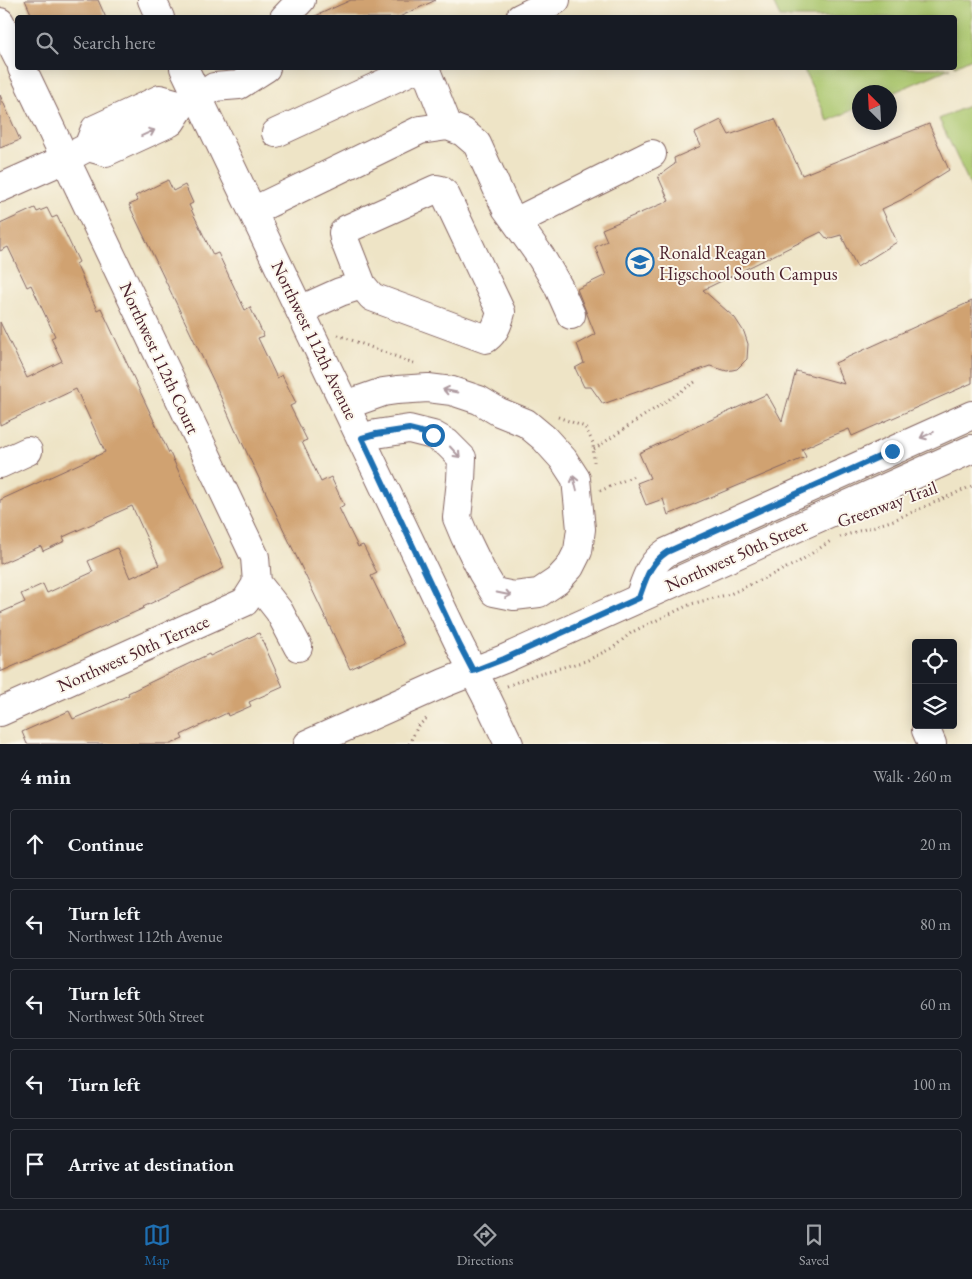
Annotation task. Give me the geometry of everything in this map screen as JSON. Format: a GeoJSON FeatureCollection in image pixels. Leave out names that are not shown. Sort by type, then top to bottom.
{"type":"FeatureCollection","features":[{"type":"Feature","properties":{"kind":"street"},"geometry":{"type":"LineString","coordinates":[[152,0],[159,15]]}},
{"type":"Feature","properties":{"kind":"street"},"geometry":{"type":"LineString","coordinates":[[286,15],[301,0]]}},
{"type":"Feature","properties":{"kind":"street"},"geometry":{"type":"LineString","coordinates":[[308,15],[311,0]]}},
{"type":"Feature","properties":{"kind":"street"},"geometry":{"type":"LineString","coordinates":[[526,15],[556,0]]}},
{"type":"Feature","properties":{"kind":"street"},"geometry":{"type":"LineString","coordinates":[[0,22],[15,52]]}},
{"type":"Feature","properties":{"kind":"street","name":"Northwest 112th Court"},"geometry":{"type":"LineString","coordinates":[[23,70],[77,153],[255,558],[257,583]]}},
{"type":"Feature","properties":{"kind":"street","name":"Northwest 112th Avenue"},"geometry":{"type":"LineString","coordinates":[[186,70],[204,89],[253,211],[460,646],[509,744]]}},
{"type":"Feature","properties":{"kind":"street"},"geometry":{"type":"LineString","coordinates":[[0,188],[77,153],[106,152],[122,145],[172,122],[204,89],[239,85],[263,70]]}},
{"type":"Feature","properties":{"kind":"street"},"geometry":{"type":"LineString","coordinates":[[276,133],[413,70]]}},
{"type":"Feature","properties":{"kind":"street"},"geometry":{"type":"LineString","coordinates":[[426,70],[448,126]]}},
{"type":"Feature","properties":{"kind":"street"},"geometry":{"type":"LineString","coordinates":[[253,211],[420,130],[448,126],[463,132],[477,144],[506,208],[545,264],[558,286],[571,315]]}},
{"type":"Feature","properties":{"kind":"street"},"geometry":{"type":"LineString","coordinates":[[516,221],[652,154]]}},
{"type":"Feature","properties":{"kind":"street"},"geometry":{"type":"LineString","coordinates":[[436,189],[441,190],[445,194],[501,312],[493,334],[486,339],[372,297],[362,285],[343,233],[347,229],[436,189]]}},
{"type":"Feature","properties":{"kind":"street"},"geometry":{"type":"LineString","coordinates":[[300,310],[340,292],[362,285]]}},
{"type":"Feature","properties":{"kind":"street"},"geometry":{"type":"LineString","coordinates":[[346,405],[383,392],[428,388],[452,391],[479,400],[499,412],[526,423],[544,438],[563,459],[576,479],[581,529],[578,552],[570,567],[557,581],[539,593],[514,596],[494,592],[482,572],[457,518],[462,458],[448,443],[433,435],[409,429],[362,438]]}},
{"type":"Feature","properties":{"kind":"street"},"geometry":{"type":"LineString","coordinates":[[639,598],[647,574],[654,562],[667,552],[972,415]]}},
{"type":"Feature","properties":{"kind":"street","name":"Northwest 50th Street"},"geometry":{"type":"LineString","coordinates":[[308,744],[444,683],[504,659],[972,449]]}},
{"type":"Feature","properties":{"kind":"street"},"geometry":{"type":"LineString","coordinates":[[0,464],[28,450]]}},
{"type":"Feature","properties":{"kind":"street"},"geometry":{"type":"LineString","coordinates":[[257,583],[279,610],[298,646]]}},
{"type":"Feature","properties":{"kind":"street","name":"Northwest 50th Terrace"},"geometry":{"type":"LineString","coordinates":[[0,712],[245,602],[257,583]]}},
{"type":"Feature","properties":{"kind":"path"},"geometry":{"type":"LineString","coordinates":[[333,333],[417,364]]}},
{"type":"Feature","properties":{"kind":"path"},"geometry":{"type":"LineString","coordinates":[[594,449],[698,380]]}},
{"type":"Feature","properties":{"kind":"path"},"geometry":{"type":"LineString","coordinates":[[557,416],[585,427],[593,443],[594,465]]}},
{"type":"Feature","properties":{"kind":"path"},"geometry":{"type":"LineString","coordinates":[[597,492],[634,476]]}},
{"type":"Feature","properties":{"kind":"path","name":"Greenway Trail"},"geometry":{"type":"LineString","coordinates":[[515,684],[537,674],[586,661],[614,647],[632,632],[691,604],[730,594],[797,563],[836,538],[894,520],[972,486]]}},
{"type":"Feature","properties":{"kind":"path"},"geometry":{"type":"LineString","coordinates":[[408,744],[418,726],[430,717]]}},
{"type":"Feature","properties":{"kind":"green space"},"geometry":{"type":"Polygon","coordinates":[[[772,0],[972,0],[972,58],[957,65],[957,15],[779,15],[772,0]]]}},
{"type":"Feature","properties":{"kind":"green space"},"geometry":{"type":"Polygon","coordinates":[[[804,70],[945,70],[897,91],[897,85],[852,85],[852,110],[828,121],[804,70]]]}},
{"type":"Feature","properties":{"kind":"green space"},"geometry":{"type":"Polygon","coordinates":[[[972,104],[972,189],[939,119],[972,104]]]}},
{"type":"Feature","properties":{"kind":"building"},"geometry":{"type":"Polygon","coordinates":[[[25,0],[98,0],[105,15],[32,15],[25,0]]]}},
{"type":"Feature","properties":{"kind":"building"},"geometry":{"type":"Polygon","coordinates":[[[351,0],[436,0],[404,15],[318,15],[351,0]]]}},
{"type":"Feature","properties":{"kind":"building"},"geometry":{"type":"Polygon","coordinates":[[[0,95],[20,140],[0,148],[0,95]]]}},
{"type":"Feature","properties":{"kind":"building"},"geometry":{"type":"Polygon","coordinates":[[[775,119],[802,175],[929,124],[949,170],[901,200],[882,209],[897,242],[857,267],[841,235],[827,239],[821,232],[703,290],[735,318],[744,332],[748,344],[747,359],[737,369],[727,371],[710,366],[603,404],[591,387],[584,387],[575,368],[584,363],[577,344],[595,334],[577,289],[606,275],[595,247],[607,241],[602,229],[669,201],[658,176],[675,164],[674,158],[701,146],[695,133],[721,120],[729,135],[775,119]]]}},
{"type":"Feature","properties":{"kind":"building"},"geometry":{"type":"Polygon","coordinates":[[[168,180],[173,191],[185,185],[193,203],[189,205],[213,255],[218,253],[245,310],[250,307],[264,336],[258,338],[277,378],[282,375],[296,403],[290,406],[307,440],[302,442],[321,482],[331,477],[344,505],[339,508],[358,547],[363,545],[377,573],[371,576],[404,644],[350,669],[129,205],[138,201],[135,196],[168,180]]]}},
{"type":"Feature","properties":{"kind":"building"},"geometry":{"type":"Polygon","coordinates":[[[35,208],[37,212],[47,208],[52,218],[57,216],[79,262],[76,264],[97,310],[101,308],[224,568],[144,608],[0,672],[0,613],[25,602],[21,594],[43,584],[47,593],[93,572],[88,561],[117,548],[130,578],[159,565],[132,506],[63,537],[65,541],[43,551],[41,546],[0,564],[0,500],[105,452],[76,389],[0,425],[0,322],[27,378],[62,361],[51,338],[55,336],[31,285],[27,287],[8,247],[0,251],[0,224],[35,208]]]}},
{"type":"Feature","properties":{"kind":"building"},"geometry":{"type":"Polygon","coordinates":[[[972,301],[972,383],[852,436],[849,429],[824,439],[802,449],[806,457],[668,515],[663,499],[646,505],[637,483],[650,478],[639,453],[767,394],[782,421],[796,371],[844,384],[835,363],[972,301]]]}},
{"type":"Feature","properties":{"kind":"building"},"geometry":{"type":"Polygon","coordinates":[[[259,633],[283,687],[249,702],[251,706],[228,716],[227,713],[181,735],[183,739],[171,744],[27,744],[22,732],[69,711],[73,719],[129,695],[128,693],[209,654],[210,656],[259,633]]]}},
{"type":"Feature","properties":{"kind":"place","name":"Ronald Reagan Higschool South Campus"},"geometry":{"type":"Point","coordinates":[640,262]}},
{"type":"Feature","properties":{"kind":"route"},"geometry":{"type":"LineString","coordinates":[[433,435],[409,429],[362,438],[473,671],[639,598],[647,574],[654,562],[667,552],[892,451]]}}]}
